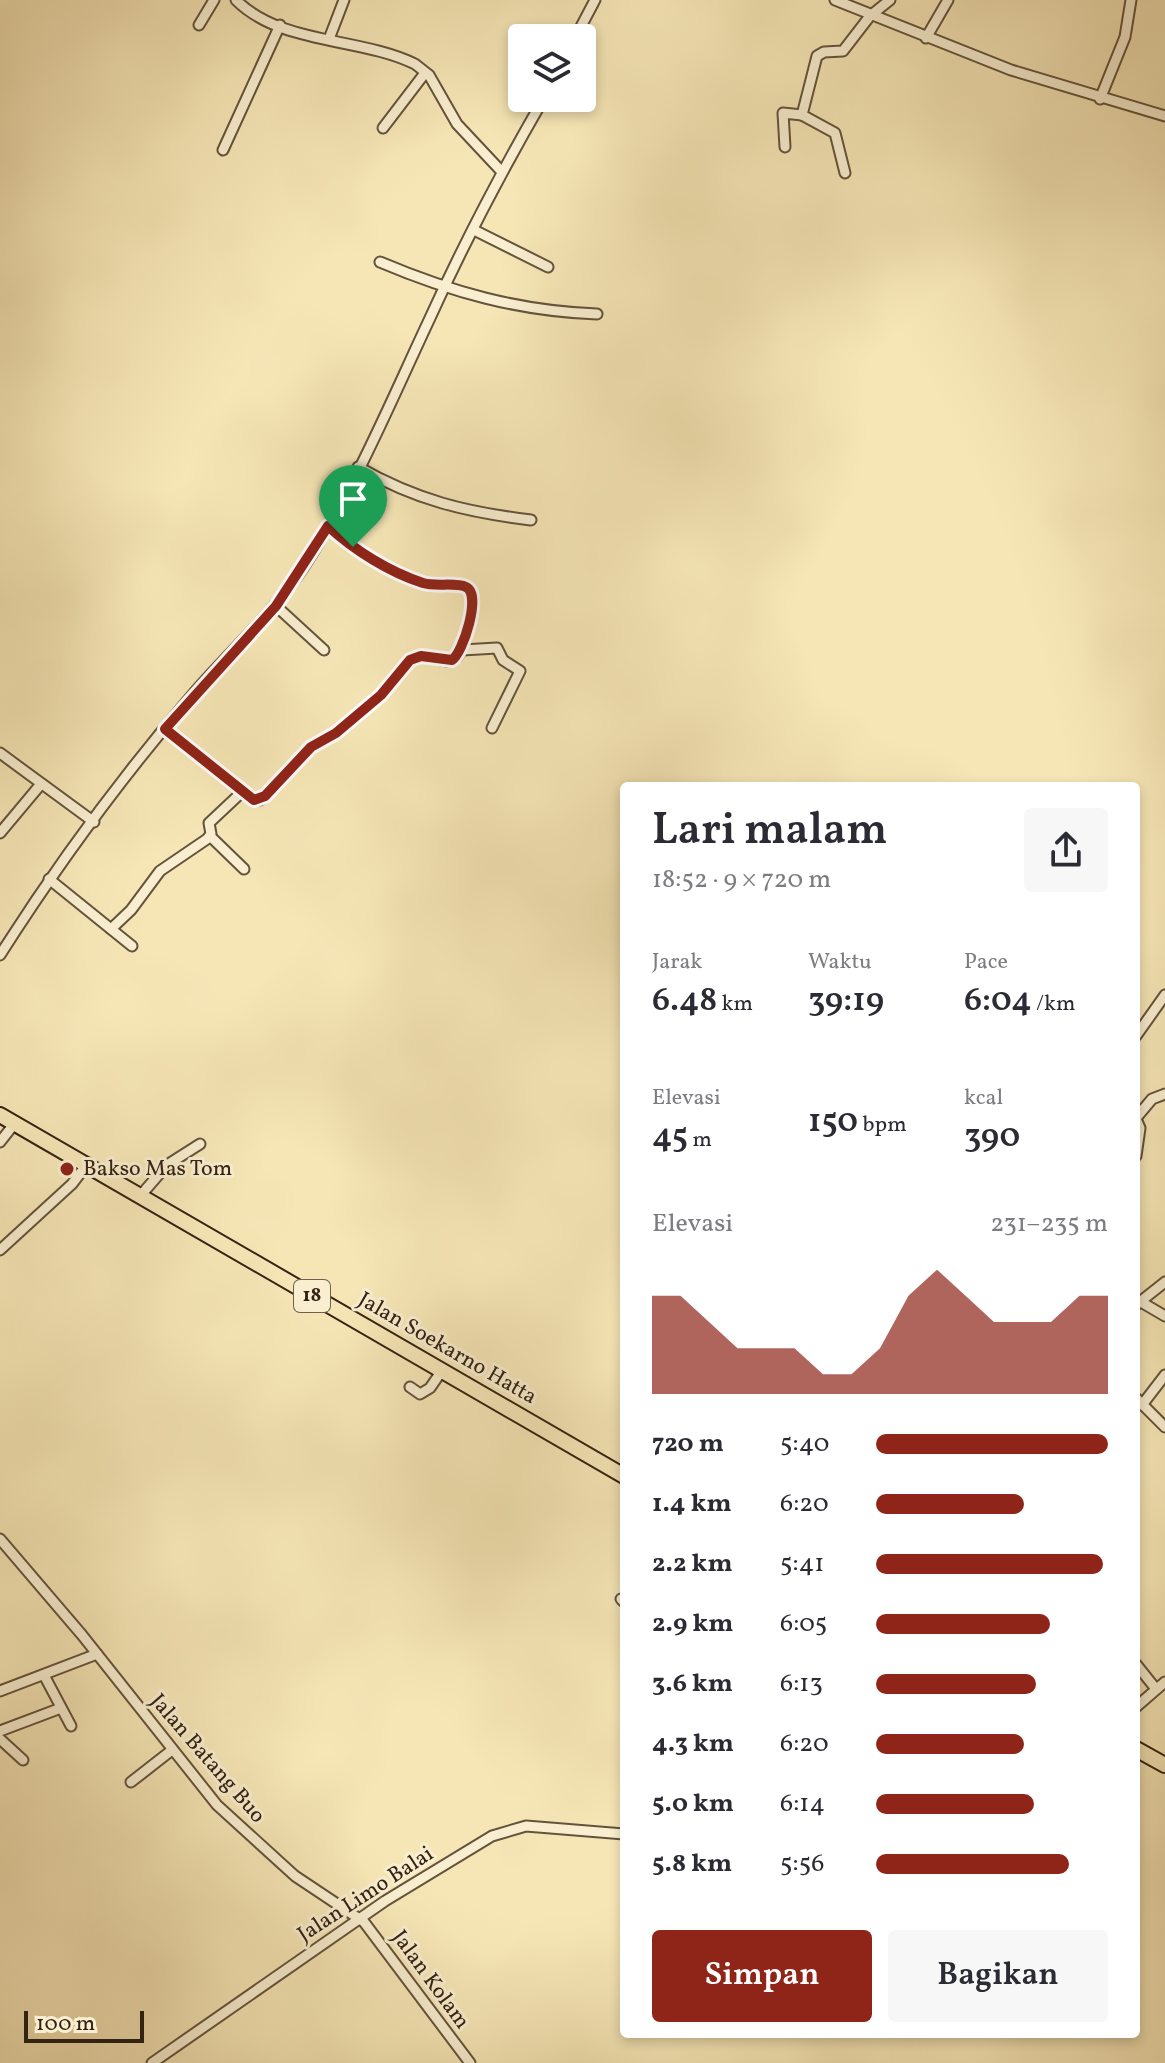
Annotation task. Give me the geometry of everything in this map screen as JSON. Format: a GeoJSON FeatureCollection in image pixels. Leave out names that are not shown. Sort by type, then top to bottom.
{"type":"FeatureCollection","features":[{"type":"Feature","properties":{"kind":"highway","name":"Jalan Soekarno Hatta"},"geometry":{"type":"LineString","coordinates":[[0,1115],[88,1163],[441,1372],[620,1474]]}},
{"type":"Feature","properties":{"kind":"highway"},"geometry":{"type":"LineString","coordinates":[[1140,1751],[1165,1765]]}},
{"type":"Feature","properties":{"kind":"street"},"geometry":{"type":"LineString","coordinates":[[199,25],[214,0]]}},
{"type":"Feature","properties":{"kind":"street"},"geometry":{"type":"LineString","coordinates":[[236,0],[251,13],[280,25],[410,61],[425,73],[457,124],[502,172]]}},
{"type":"Feature","properties":{"kind":"street"},"geometry":{"type":"LineString","coordinates":[[329,39],[344,0]]}},
{"type":"Feature","properties":{"kind":"street"},"geometry":{"type":"LineString","coordinates":[[582,24],[595,0]]}},
{"type":"Feature","properties":{"kind":"street"},"geometry":{"type":"LineString","coordinates":[[835,0],[926,38],[1100,99],[1165,116]]}},
{"type":"Feature","properties":{"kind":"street"},"geometry":{"type":"LineString","coordinates":[[802,115],[817,56],[824,52],[843,51],[870,16],[890,0]]}},
{"type":"Feature","properties":{"kind":"street"},"geometry":{"type":"LineString","coordinates":[[926,38],[948,0]]}},
{"type":"Feature","properties":{"kind":"street"},"geometry":{"type":"LineString","coordinates":[[1100,99],[1125,37],[1131,0]]}},
{"type":"Feature","properties":{"kind":"street"},"geometry":{"type":"LineString","coordinates":[[223,150],[280,25]]}},
{"type":"Feature","properties":{"kind":"street"},"geometry":{"type":"LineString","coordinates":[[383,128],[425,73]]}},
{"type":"Feature","properties":{"kind":"street"},"geometry":{"type":"LineString","coordinates":[[0,955],[49,879],[165,729],[276,606],[328,526],[502,172],[536,112]]}},
{"type":"Feature","properties":{"kind":"street"},"geometry":{"type":"LineString","coordinates":[[785,147],[783,113],[802,115],[835,133],[845,173]]}},
{"type":"Feature","properties":{"kind":"street"},"geometry":{"type":"LineString","coordinates":[[474,230],[548,267]]}},
{"type":"Feature","properties":{"kind":"street"},"geometry":{"type":"LineString","coordinates":[[380,262],[445,290],[532,309],[597,314]]}},
{"type":"Feature","properties":{"kind":"street"},"geometry":{"type":"LineString","coordinates":[[358,467],[406,494],[485,515],[531,520]]}},
{"type":"Feature","properties":{"kind":"street"},"geometry":{"type":"LineString","coordinates":[[165,729],[254,800],[265,796],[311,747],[336,733],[381,695],[410,660],[421,656],[452,660],[462,650],[473,602],[471,592],[466,587],[425,584],[358,550],[328,526]]}},
{"type":"Feature","properties":{"kind":"street"},"geometry":{"type":"LineString","coordinates":[[276,606],[324,650]]}},
{"type":"Feature","properties":{"kind":"street"},"geometry":{"type":"LineString","coordinates":[[462,650],[497,648],[503,660],[520,671],[492,728]]}},
{"type":"Feature","properties":{"kind":"street"},"geometry":{"type":"LineString","coordinates":[[0,753],[94,822]]}},
{"type":"Feature","properties":{"kind":"street"},"geometry":{"type":"LineString","coordinates":[[0,771],[9,760]]}},
{"type":"Feature","properties":{"kind":"street"},"geometry":{"type":"LineString","coordinates":[[0,833],[41,784]]}},
{"type":"Feature","properties":{"kind":"street"},"geometry":{"type":"LineString","coordinates":[[242,792],[209,823],[210,836],[244,869]]}},
{"type":"Feature","properties":{"kind":"street"},"geometry":{"type":"LineString","coordinates":[[111,929],[131,910],[160,871],[210,836]]}},
{"type":"Feature","properties":{"kind":"street"},"geometry":{"type":"LineString","coordinates":[[49,879],[132,946]]}},
{"type":"Feature","properties":{"kind":"street"},"geometry":{"type":"LineString","coordinates":[[1140,1031],[1161,1006],[1165,995]]}},
{"type":"Feature","properties":{"kind":"street"},"geometry":{"type":"LineString","coordinates":[[1140,1113],[1152,1099],[1165,1094]]}},
{"type":"Feature","properties":{"kind":"street"},"geometry":{"type":"LineString","coordinates":[[0,1142],[15,1123]]}},
{"type":"Feature","properties":{"kind":"street"},"geometry":{"type":"LineString","coordinates":[[141,1195],[167,1165],[200,1144]]}},
{"type":"Feature","properties":{"kind":"street"},"geometry":{"type":"LineString","coordinates":[[0,1250],[72,1184],[88,1163]]}},
{"type":"Feature","properties":{"kind":"street"},"geometry":{"type":"LineString","coordinates":[[1140,1302],[1165,1282]]}},
{"type":"Feature","properties":{"kind":"street"},"geometry":{"type":"LineString","coordinates":[[1140,1305],[1165,1316]]}},
{"type":"Feature","properties":{"kind":"street"},"geometry":{"type":"LineString","coordinates":[[410,1387],[420,1394],[425,1392],[441,1372]]}},
{"type":"Feature","properties":{"kind":"street"},"geometry":{"type":"LineString","coordinates":[[1140,1400],[1165,1375]]}},
{"type":"Feature","properties":{"kind":"street"},"geometry":{"type":"LineString","coordinates":[[1140,1402],[1165,1427]]}},
{"type":"Feature","properties":{"kind":"street","name":"Jalan Batang Buo"},"geometry":{"type":"LineString","coordinates":[[0,1539],[238,1827],[295,1876],[361,1918]]}},
{"type":"Feature","properties":{"kind":"street"},"geometry":{"type":"LineString","coordinates":[[0,1691],[45,1677],[97,1654]]}},
{"type":"Feature","properties":{"kind":"street"},"geometry":{"type":"LineString","coordinates":[[1140,1669],[1156,1689]]}},
{"type":"Feature","properties":{"kind":"street"},"geometry":{"type":"LineString","coordinates":[[45,1677],[71,1726]]}},
{"type":"Feature","properties":{"kind":"street"},"geometry":{"type":"LineString","coordinates":[[1140,1703],[1165,1682]]}},
{"type":"Feature","properties":{"kind":"street"},"geometry":{"type":"LineString","coordinates":[[0,1731],[61,1708]]}},
{"type":"Feature","properties":{"kind":"street"},"geometry":{"type":"LineString","coordinates":[[0,1739],[23,1760]]}},
{"type":"Feature","properties":{"kind":"street"},"geometry":{"type":"LineString","coordinates":[[131,1782],[172,1750]]}},
{"type":"Feature","properties":{"kind":"street","name":"Jalan Limo Balai"},"geometry":{"type":"LineString","coordinates":[[152,2063],[361,1918],[502,1831],[526,1826],[620,1834]]}},
{"type":"Feature","properties":{"kind":"street","name":"Jalan Kolam"},"geometry":{"type":"LineString","coordinates":[[361,1918],[470,2063]]}},
{"type":"Feature","properties":{"kind":"place","name":"Bakso Mas Tom"},"geometry":{"type":"Point","coordinates":[67,1169]}},
{"type":"Feature","properties":{"kind":"route"},"geometry":{"type":"LineString","coordinates":[[328,526],[353,547],[425,584],[466,587],[471,592],[473,602],[462,650],[457,657],[447,661],[421,656],[410,660],[381,695],[336,733],[311,747],[265,796],[254,800],[165,729],[194,693],[276,606],[328,526]]}}]}
